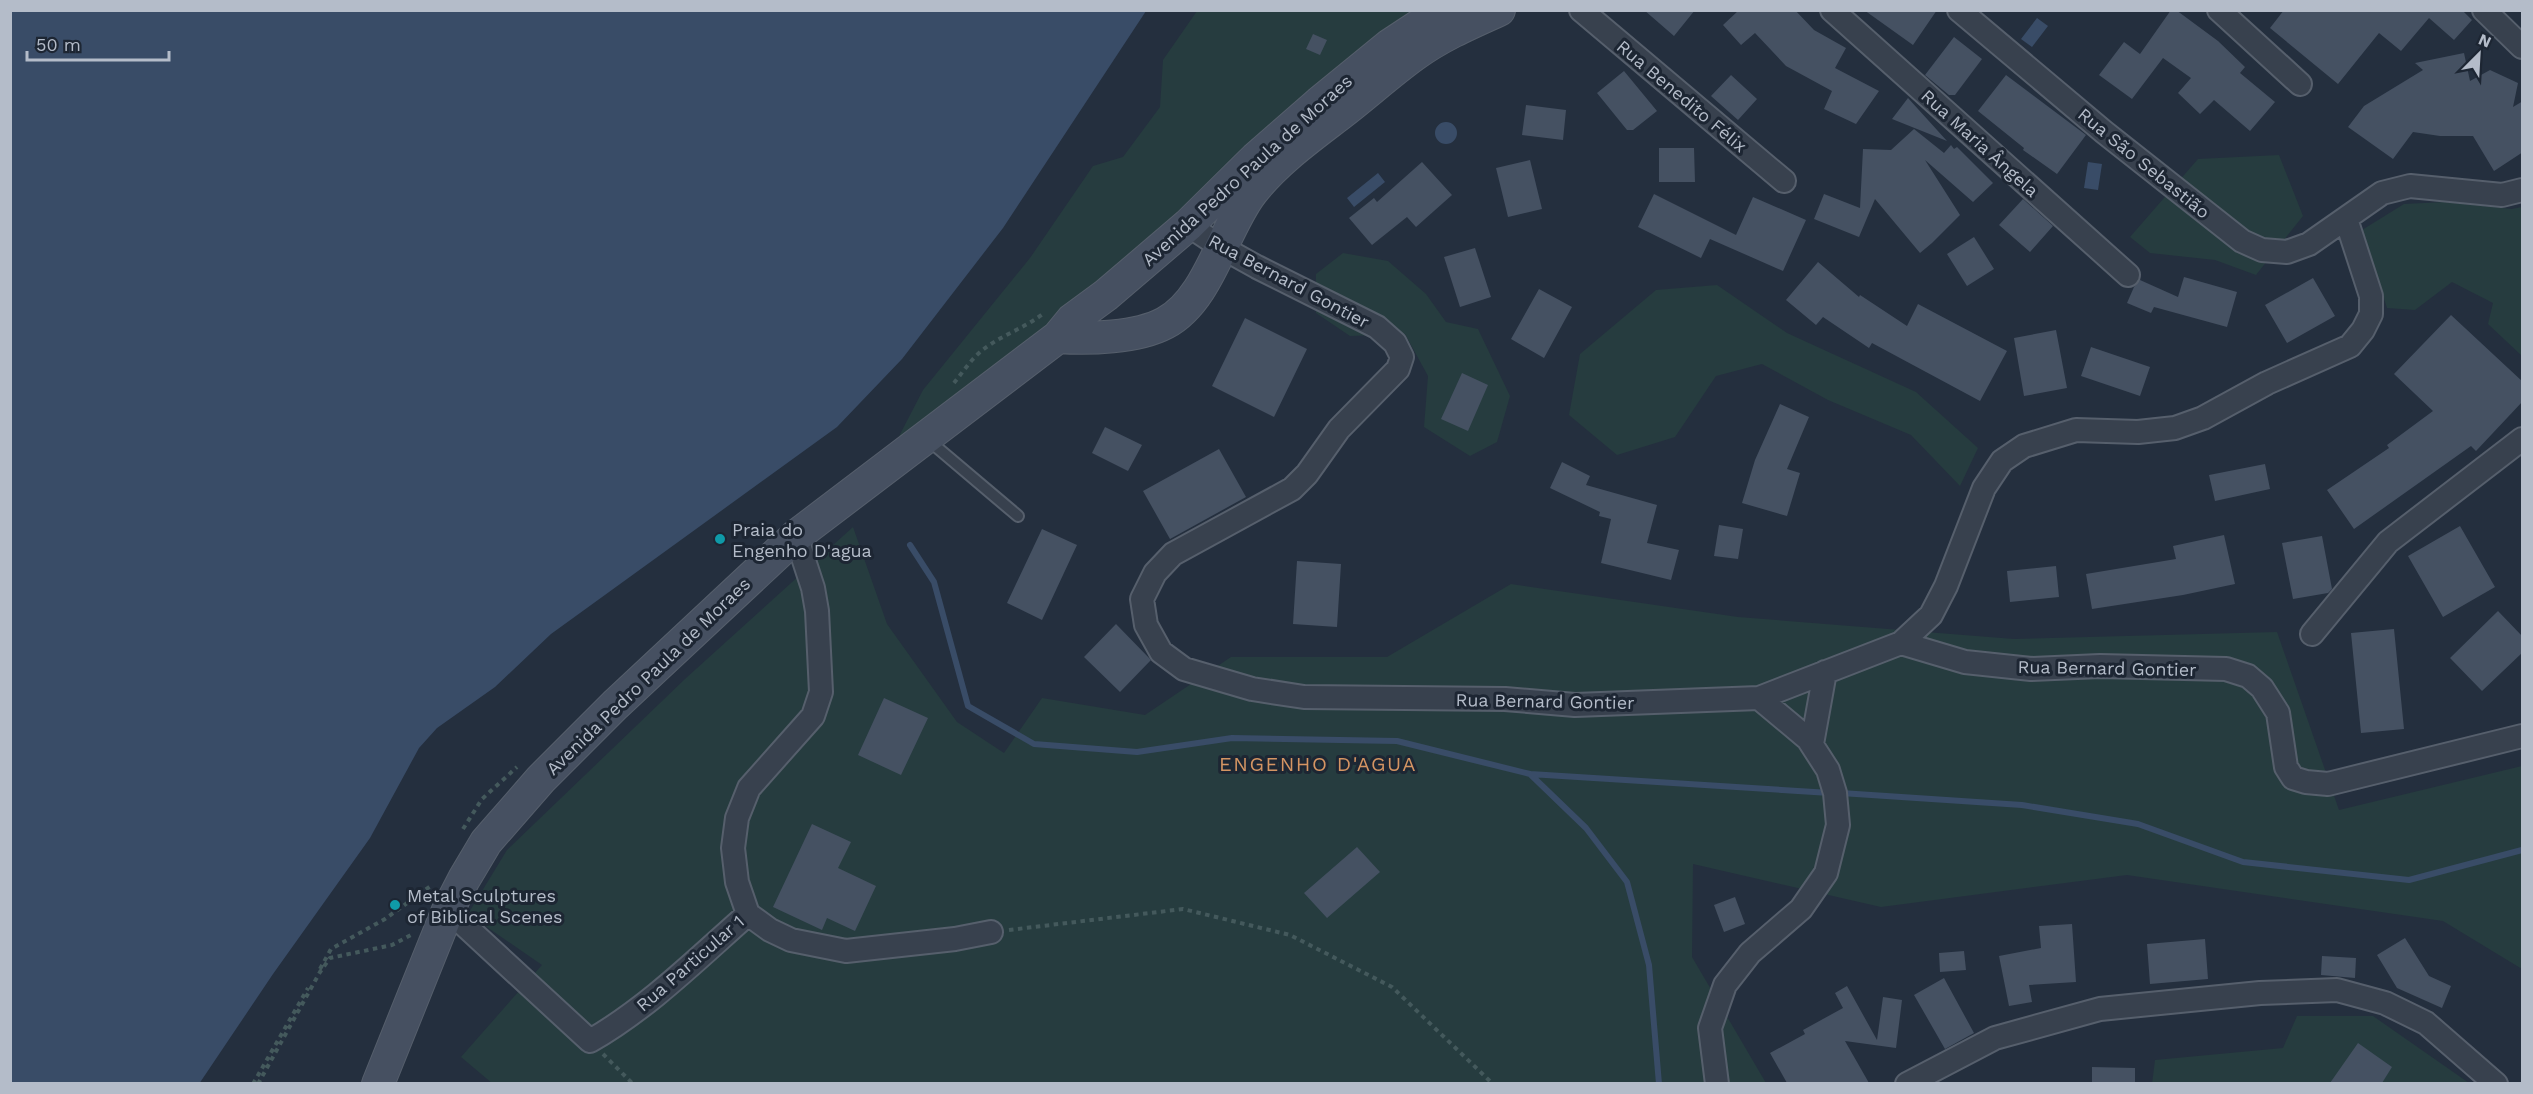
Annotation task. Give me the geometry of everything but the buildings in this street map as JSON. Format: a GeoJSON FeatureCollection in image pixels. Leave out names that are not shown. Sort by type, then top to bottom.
{"type":"FeatureCollection","features":[{"type":"Feature","properties":{"kind":"main road","name":"Avenida Pedro Paula de Moraes"},"geometry":{"type":"LineString","coordinates":[[378,1083],[448,910],[468,872],[486,842],[541,779],[615,705],[796,536],[1058,337],[1072,320],[1107,295],[1188,225],[1256,158],[1319,103],[1390,45],[1443,10]]}},
{"type":"Feature","properties":{"kind":"main road","name":"Avenida Pedro Paula de Moraes"},"geometry":{"type":"LineString","coordinates":[[1058,337],[1081,339],[1125,334],[1150,329],[1167,322],[1182,309],[1206,280],[1221,247],[1251,193],[1316,133],[1415,54],[1499,10]]}},
{"type":"Feature","properties":{"kind":"main road"},"geometry":{"type":"LineString","coordinates":[[1107,295],[1125,334]]}},
{"type":"Feature","properties":{"kind":"street","name":"Rua Benedito Félix"},"geometry":{"type":"LineString","coordinates":[[1581,10],[1784,181]]}},
{"type":"Feature","properties":{"kind":"street","name":"Rua Maria Ângela"},"geometry":{"type":"LineString","coordinates":[[1832,10],[2128,275]]}},
{"type":"Feature","properties":{"kind":"street","name":"Rua São Sebastião"},"geometry":{"type":"LineString","coordinates":[[1959,10],[2104,132],[2242,242],[2262,250],[2287,252],[2309,244],[2382,193],[2410,186],[2502,195],[2523,190]]}},
{"type":"Feature","properties":{"kind":"street"},"geometry":{"type":"LineString","coordinates":[[2219,10],[2300,84]]}},
{"type":"Feature","properties":{"kind":"street"},"geometry":{"type":"LineString","coordinates":[[2484,10],[2523,47]]}},
{"type":"Feature","properties":{"kind":"street"},"geometry":{"type":"LineString","coordinates":[[1901,643],[1931,615],[1946,586],[1984,488],[2002,461],[2024,446],[2076,430],[2138,432],[2175,428],[2203,418],[2267,383],[2350,346],[2363,330],[2371,314],[2371,297],[2346,219]]}},
{"type":"Feature","properties":{"kind":"street","name":"Rua Bernard Gontier"},"geometry":{"type":"LineString","coordinates":[[1188,225],[1221,247],[1307,294],[1377,327],[1395,343],[1402,357],[1398,369],[1339,429],[1307,474],[1292,489],[1173,554],[1155,573],[1142,599],[1146,625],[1161,652],[1184,669],[1252,689],[1304,697],[1505,699],[1575,705],[1667,703],[1759,698],[1901,643],[1965,662],[2031,669],[2100,666],[2226,669],[2248,676],[2262,688],[2278,713],[2286,767],[2293,778],[2306,782],[2328,783],[2523,736]]}},
{"type":"Feature","properties":{"kind":"street"},"geometry":{"type":"LineString","coordinates":[[2312,634],[2388,542],[2523,439]]}},
{"type":"Feature","properties":{"kind":"street","name":"Rua Particular 1"},"geometry":{"type":"LineString","coordinates":[[590,1041],[614,1027],[650,999],[748,914],[737,882],[733,848],[737,818],[749,788],[813,716],[821,692],[818,611],[796,536]]}},
{"type":"Feature","properties":{"kind":"street"},"geometry":{"type":"LineString","coordinates":[[1812,744],[1826,672]]}},
{"type":"Feature","properties":{"kind":"street"},"geometry":{"type":"LineString","coordinates":[[1717,1083],[1710,1028],[1725,985],[1750,953],[1801,909],[1827,873],[1838,825],[1835,793],[1828,770],[1812,744],[1759,698]]}},
{"type":"Feature","properties":{"kind":"street"},"geometry":{"type":"LineString","coordinates":[[448,910],[590,1041]]}},
{"type":"Feature","properties":{"kind":"street"},"geometry":{"type":"LineString","coordinates":[[748,914],[770,930],[791,940],[846,951],[955,939],[991,932]]}},
{"type":"Feature","properties":{"kind":"street"},"geometry":{"type":"LineString","coordinates":[[1907,1083],[1995,1038],[2100,1009],[2260,993],[2337,990],[2385,1003],[2426,1023],[2496,1083]]}},
{"type":"Feature","properties":{"kind":"lane"},"geometry":{"type":"LineString","coordinates":[[924,437],[1018,516]]}},
{"type":"Feature","properties":{"kind":"path"},"geometry":{"type":"LineString","coordinates":[[253,1083],[331,949],[384,920],[451,870],[468,872]]}},
{"type":"Feature","properties":{"kind":"path"},"geometry":{"type":"LineString","coordinates":[[991,932],[1183,909],[1290,935],[1392,987],[1492,1083]]}},
{"type":"Feature","properties":{"kind":"path"},"geometry":{"type":"LineString","coordinates":[[590,1041],[633,1083]]}},
{"type":"Feature","properties":{"kind":"green space"},"geometry":{"type":"Polygon","coordinates":[[[1197,11],[1410,11],[1164,227],[901,450],[895,444],[923,390],[1030,258],[1093,166],[1123,157],[1160,107],[1163,60],[1197,11]]]}},
{"type":"Feature","properties":{"kind":"green space"},"geometry":{"type":"Polygon","coordinates":[[[2279,155],[2303,216],[2256,275],[2215,260],[2150,253],[2130,237],[2198,159],[2279,155]]]}},
{"type":"Feature","properties":{"kind":"green space"},"geometry":{"type":"Polygon","coordinates":[[[2444,202],[2512,209],[2522,207],[2522,356],[2488,324],[2493,303],[2452,282],[2415,310],[2387,308],[2362,230],[2404,204],[2444,202]]]}},
{"type":"Feature","properties":{"kind":"green space"},"geometry":{"type":"Polygon","coordinates":[[[1343,253],[1388,261],[1426,294],[1446,322],[1478,329],[1510,396],[1497,442],[1470,456],[1424,427],[1428,376],[1405,334],[1350,336],[1316,313],[1316,274],[1343,253]]]}},
{"type":"Feature","properties":{"kind":"green space"},"geometry":{"type":"Polygon","coordinates":[[[1717,285],[1787,333],[1916,392],[1978,448],[1960,486],[1911,435],[1828,400],[1762,364],[1716,376],[1675,437],[1617,455],[1569,415],[1580,354],[1656,290],[1717,285]]]}},
{"type":"Feature","properties":{"kind":"green space"},"geometry":{"type":"Polygon","coordinates":[[[853,527],[887,624],[957,722],[1004,753],[1042,698],[1145,715],[1231,657],[1387,657],[1511,584],[1738,617],[2014,639],[2277,632],[2339,810],[2522,766],[2522,969],[2443,921],[2127,875],[1881,907],[1693,864],[1692,957],[1766,1083],[493,1084],[461,1057],[542,965],[468,914],[507,850],[685,679],[853,527]]]}},
{"type":"Feature","properties":{"kind":"green space"},"geometry":{"type":"Polygon","coordinates":[[[2297,1016],[2373,1016],[2469,1083],[2152,1084],[2155,1060],[2283,1048],[2297,1016]]]}},
{"type":"Feature","properties":{"kind":"water"},"geometry":{"type":"Polygon","coordinates":[[[10,11],[1146,11],[1003,228],[902,359],[837,427],[551,634],[495,687],[437,728],[419,748],[370,838],[273,974],[199,1084],[11,1083],[10,11]]]}},
{"type":"Feature","properties":{"kind":"water"},"geometry":{"type":"Polygon","coordinates":[[[2037,18],[2048,26],[2032,47],[2021,39],[2037,18]]]}},
{"type":"Feature","properties":{"kind":"water"},"geometry":{"type":"Polygon","coordinates":[[[1446,122],[1454,125],[1457,133],[1454,141],[1446,144],[1438,141],[1435,133],[1438,125],[1446,122]]]}},
{"type":"Feature","properties":{"kind":"water"},"geometry":{"type":"Polygon","coordinates":[[[2088,162],[2102,164],[2098,190],[2084,188],[2088,162]]]}},
{"type":"Feature","properties":{"kind":"water"},"geometry":{"type":"Polygon","coordinates":[[[1378,173],[1385,182],[1354,207],[1347,198],[1378,173]]]}},
{"type":"Feature","properties":{"kind":"waterway"},"geometry":{"type":"LineString","coordinates":[[910,545],[934,582],[968,706],[1034,744],[1137,752],[1232,738],[1397,741],[1530,774],[1586,828],[1627,882],[1649,965],[1659,1084]]}},
{"type":"Feature","properties":{"kind":"waterway"},"geometry":{"type":"LineString","coordinates":[[1530,774],[1830,793]]}},
{"type":"Feature","properties":{"kind":"waterway"},"geometry":{"type":"LineString","coordinates":[[1841,793],[2022,805],[2138,824],[2243,862],[2409,880],[2522,850]]}},
{"type":"Feature","properties":{"kind":"place","name":"Praia do Engenho D'agua"},"geometry":{"type":"Point","coordinates":[720,539]}},
{"type":"Feature","properties":{"kind":"place","name":"Metal Sculptures of Biblical Scenes"},"geometry":{"type":"Point","coordinates":[395,905]}},
{"type":"Feature","properties":{"kind":"district","name":"ENGENHO D'AGUA"},"geometry":{"type":"Point","coordinates":[1318,764]}}]}
